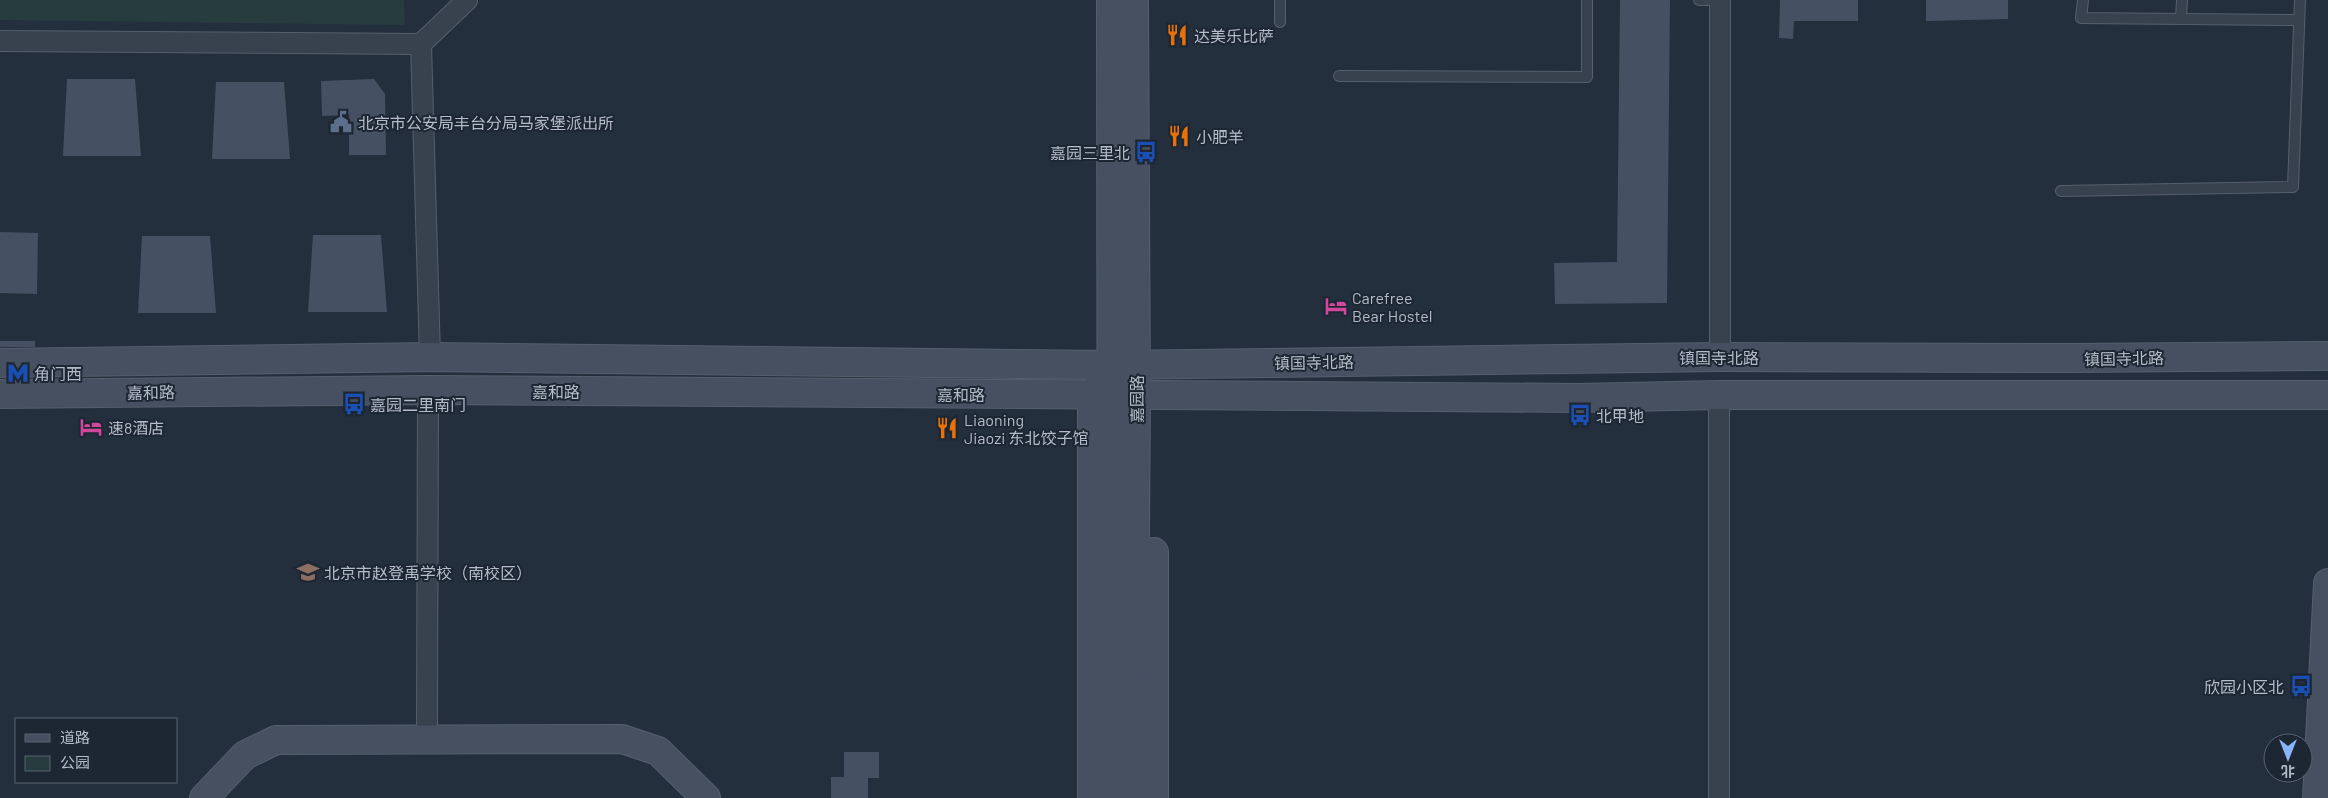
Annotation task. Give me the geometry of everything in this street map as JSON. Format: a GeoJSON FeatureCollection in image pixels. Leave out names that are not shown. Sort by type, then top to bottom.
{"type":"FeatureCollection","features":[{"type":"Feature","properties":{"kind":"street"},"geometry":{"type":"LineString","coordinates":[[0,41],[421,44],[467,0]]}},
{"type":"Feature","properties":{"kind":"street","name":"嘉园路"},"geometry":{"type":"LineString","coordinates":[[1111,0],[1123,364]]}},
{"type":"Feature","properties":{"kind":"street","name":"嘉园路"},"geometry":{"type":"LineString","coordinates":[[1123,364],[1134,0]]}},
{"type":"Feature","properties":{"kind":"street"},"geometry":{"type":"LineString","coordinates":[[1720,0],[1720,357]]}},
{"type":"Feature","properties":{"kind":"street"},"geometry":{"type":"LineString","coordinates":[[421,44],[430,357]]}},
{"type":"Feature","properties":{"kind":"street","name":"镇国寺北路"},"geometry":{"type":"LineString","coordinates":[[1123,364],[1720,357],[2072,358],[2328,356]]}},
{"type":"Feature","properties":{"kind":"street","name":"嘉和路"},"geometry":{"type":"LineString","coordinates":[[0,363],[430,357],[1123,364]]}},
{"type":"Feature","properties":{"kind":"street"},"geometry":{"type":"LineString","coordinates":[[1092,798],[1123,395],[1123,364]]}},
{"type":"Feature","properties":{"kind":"street"},"geometry":{"type":"LineString","coordinates":[[427,739],[428,390]]}},
{"type":"Feature","properties":{"kind":"street","name":"嘉和路"},"geometry":{"type":"LineString","coordinates":[[0,394],[428,390],[1123,395]]}},
{"type":"Feature","properties":{"kind":"street","name":"镇国寺北路"},"geometry":{"type":"LineString","coordinates":[[1123,395],[1580,398],[1719,395],[2328,394]]}},
{"type":"Feature","properties":{"kind":"street"},"geometry":{"type":"LineString","coordinates":[[1123,395],[1154,798]]}},
{"type":"Feature","properties":{"kind":"street","name":"嘉园路"},"geometry":{"type":"LineString","coordinates":[[1112,798],[1123,395]]}},
{"type":"Feature","properties":{"kind":"street","name":"嘉园路"},"geometry":{"type":"LineString","coordinates":[[1123,395],[1133,798]]}},
{"type":"Feature","properties":{"kind":"street"},"geometry":{"type":"LineString","coordinates":[[1719,395],[1719,798]]}},
{"type":"Feature","properties":{"kind":"street"},"geometry":{"type":"LineString","coordinates":[[2317,798],[2328,583]]}},
{"type":"Feature","properties":{"kind":"street"},"geometry":{"type":"LineString","coordinates":[[204,798],[245,755],[276,740],[427,739],[622,739],[658,750],[706,798]]}},
{"type":"Feature","properties":{"kind":"lane"},"geometry":{"type":"LineString","coordinates":[[1280,0],[1280,22]]}},
{"type":"Feature","properties":{"kind":"lane"},"geometry":{"type":"LineString","coordinates":[[1339,76],[1587,77],[1587,0]]}},
{"type":"Feature","properties":{"kind":"lane"},"geometry":{"type":"LineString","coordinates":[[1698,0],[1720,0]]}},
{"type":"Feature","properties":{"kind":"lane"},"geometry":{"type":"LineString","coordinates":[[2083,0],[2081,18],[2299,20]]}},
{"type":"Feature","properties":{"kind":"lane"},"geometry":{"type":"LineString","coordinates":[[2182,0],[2182,19]]}},
{"type":"Feature","properties":{"kind":"lane"},"geometry":{"type":"LineString","coordinates":[[2061,191],[2293,187],[2300,0]]}},
{"type":"Feature","properties":{"kind":"green space"},"geometry":{"type":"Polygon","coordinates":[[[0,0],[404,0],[405,25],[0,20],[0,0]]]}},
{"type":"Feature","properties":{"kind":"building"},"geometry":{"type":"Polygon","coordinates":[[[1620,0],[1670,0],[1667,303],[1555,304],[1554,263],[1617,262],[1620,0]]]}},
{"type":"Feature","properties":{"kind":"building"},"geometry":{"type":"Polygon","coordinates":[[[1780,0],[1858,0],[1858,21],[1794,21],[1793,39],[1779,38],[1780,0]]]}},
{"type":"Feature","properties":{"kind":"building"},"geometry":{"type":"Polygon","coordinates":[[[1926,0],[2008,0],[2008,19],[1926,21],[1926,0]]]}},
{"type":"Feature","properties":{"kind":"building"},"geometry":{"type":"Polygon","coordinates":[[[67,79],[135,79],[141,156],[63,156],[67,79]]]}},
{"type":"Feature","properties":{"kind":"building"},"geometry":{"type":"Polygon","coordinates":[[[374,79],[385,94],[386,155],[349,155],[349,115],[322,116],[321,81],[374,79]]]}},
{"type":"Feature","properties":{"kind":"building"},"geometry":{"type":"Polygon","coordinates":[[[216,82],[284,82],[290,159],[212,159],[216,82]]]}},
{"type":"Feature","properties":{"kind":"building"},"geometry":{"type":"Polygon","coordinates":[[[0,232],[38,233],[37,294],[0,293],[0,232]]]}},
{"type":"Feature","properties":{"kind":"building"},"geometry":{"type":"Polygon","coordinates":[[[313,235],[381,235],[387,312],[308,312],[313,235]]]}},
{"type":"Feature","properties":{"kind":"building"},"geometry":{"type":"Polygon","coordinates":[[[142,236],[210,236],[216,313],[138,313],[142,236]]]}},
{"type":"Feature","properties":{"kind":"building"},"geometry":{"type":"Polygon","coordinates":[[[0,341],[35,341],[35,347],[0,347],[0,341]]]}},
{"type":"Feature","properties":{"kind":"building"},"geometry":{"type":"Polygon","coordinates":[[[844,752],[879,752],[879,778],[868,778],[868,798],[831,798],[831,777],[844,777],[844,752]]]}},
{"type":"Feature","properties":{"kind":"place","name":"达美乐比萨"},"geometry":{"type":"Point","coordinates":[1177,35]}},
{"type":"Feature","properties":{"kind":"place","name":"北京市公安局丰台分局马家堡派出所"},"geometry":{"type":"Point","coordinates":[341,122]}},
{"type":"Feature","properties":{"kind":"place","name":"小肥羊"},"geometry":{"type":"Point","coordinates":[1179,136]}},
{"type":"Feature","properties":{"kind":"place","name":"嘉园三里北"},"geometry":{"type":"Point","coordinates":[1146,152]}},
{"type":"Feature","properties":{"kind":"place","name":"Carefree Bear Hostel"},"geometry":{"type":"Point","coordinates":[1336,306]}},
{"type":"Feature","properties":{"kind":"place","name":"角门西"},"geometry":{"type":"Point","coordinates":[18,373]}},
{"type":"Feature","properties":{"kind":"place","name":"嘉园二里南门"},"geometry":{"type":"Point","coordinates":[354,404]}},
{"type":"Feature","properties":{"kind":"place","name":"北甲地"},"geometry":{"type":"Point","coordinates":[1580,415]}},
{"type":"Feature","properties":{"kind":"place","name":"速8酒店"},"geometry":{"type":"Point","coordinates":[91,427]}},
{"type":"Feature","properties":{"kind":"place","name":"Liaoning Jiaozi 东北饺子馆"},"geometry":{"type":"Point","coordinates":[947,428]}},
{"type":"Feature","properties":{"kind":"place","name":"北京市赵登禹学校（南校区）"},"geometry":{"type":"Point","coordinates":[308,572]}},
{"type":"Feature","properties":{"kind":"place","name":"欣园小区北"},"geometry":{"type":"Point","coordinates":[2301,686]}}]}
